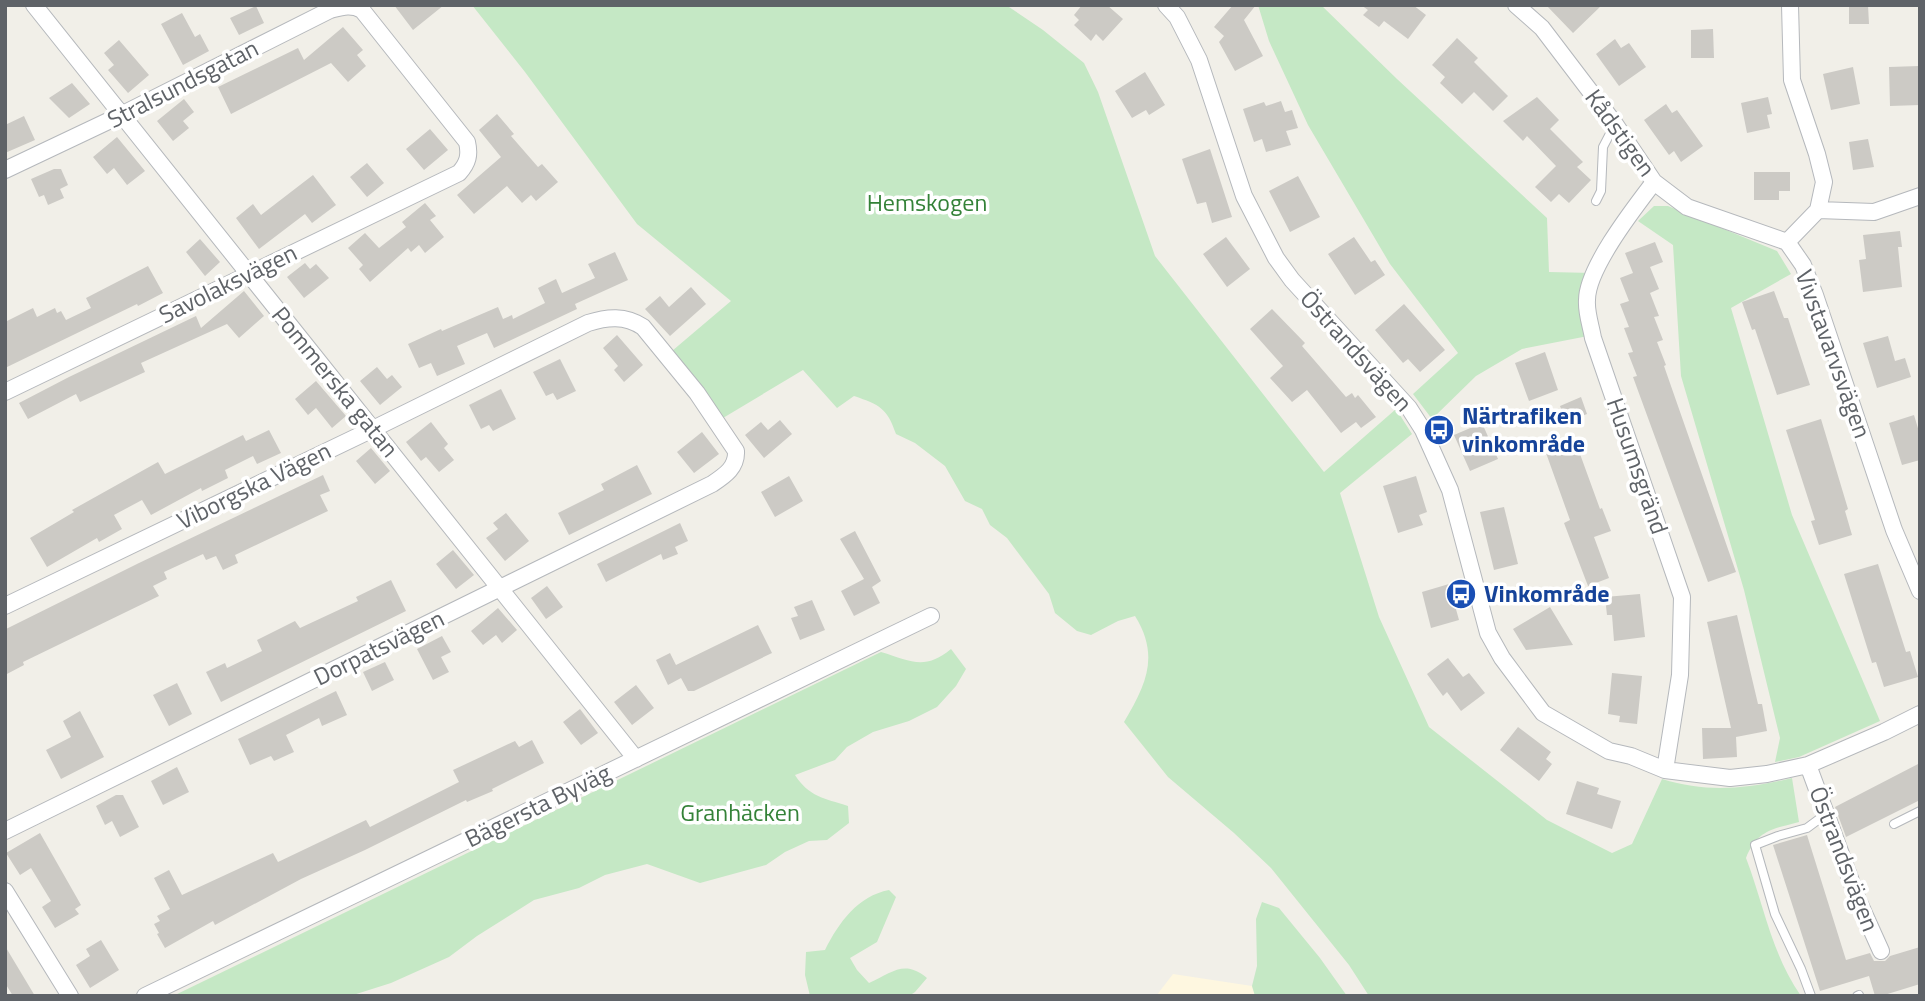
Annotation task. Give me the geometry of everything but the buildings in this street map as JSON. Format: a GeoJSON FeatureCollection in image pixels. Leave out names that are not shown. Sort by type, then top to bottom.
{"type":"FeatureCollection","features":[{"type":"Feature","properties":{"kind":"street","name":"Pommerska gatan"},"geometry":{"type":"LineString","coordinates":[[34,5],[636,758]]}},
{"type":"Feature","properties":{"kind":"street","name":"Kådstigen"},"geometry":{"type":"LineString","coordinates":[[1516,5],[1542,28],[1615,124],[1654,182],[1687,207],[1787,242]]}},
{"type":"Feature","properties":{"kind":"street"},"geometry":{"type":"LineString","coordinates":[[1790,5],[1792,80],[1824,182],[1818,210],[1874,212],[1918,200]]}},
{"type":"Feature","properties":{"kind":"street","name":"Stralsundsgatan"},"geometry":{"type":"LineString","coordinates":[[5,170],[330,10],[355,6],[362,10],[467,142],[470,154],[465,166],[459,173],[450,176]]}},
{"type":"Feature","properties":{"kind":"street","name":"Östrandsvägen"},"geometry":{"type":"LineString","coordinates":[[1177,9],[1199,61],[1244,196],[1276,258],[1292,280],[1409,408],[1423,430],[1450,490],[1488,633],[1502,659],[1543,713],[1609,751],[1665,769],[1730,778],[1767,774],[1808,765],[1920,714]]}},
{"type":"Feature","properties":{"kind":"street","name":"Savolaksvägen"},"geometry":{"type":"LineString","coordinates":[[5,392],[450,176]]}},
{"type":"Feature","properties":{"kind":"street","name":"Husumsgränd"},"geometry":{"type":"LineString","coordinates":[[1654,182],[1617,232],[1591,279],[1587,299],[1592,338],[1682,597],[1680,675],[1665,769]]}},
{"type":"Feature","properties":{"kind":"street","name":"Vivstavarvsvägen"},"geometry":{"type":"LineString","coordinates":[[1818,210],[1787,242],[1803,265],[1815,295],[1894,530],[1920,591]]}},
{"type":"Feature","properties":{"kind":"street","name":"Viborgska Vägen"},"geometry":{"type":"LineString","coordinates":[[5,606],[588,323],[604,318],[634,321],[643,327],[697,393],[736,451]]}},
{"type":"Feature","properties":{"kind":"street","name":"Dorpatsvägen"},"geometry":{"type":"LineString","coordinates":[[5,831],[712,484],[727,474],[736,457],[736,451]]}},
{"type":"Feature","properties":{"kind":"street","name":"Bägersta Byväg"},"geometry":{"type":"LineString","coordinates":[[145,996],[931,616]]}},
{"type":"Feature","properties":{"kind":"street","name":"Östrandsvägen"},"geometry":{"type":"LineString","coordinates":[[1808,765],[1858,900],[1881,951]]}},
{"type":"Feature","properties":{"kind":"street"},"geometry":{"type":"LineString","coordinates":[[5,891],[70,996]]}},
{"type":"Feature","properties":{"kind":"lane"},"geometry":{"type":"LineString","coordinates":[[1596,201],[1601,191],[1603,146],[1615,124]]}},
{"type":"Feature","properties":{"kind":"lane"},"geometry":{"type":"LineString","coordinates":[[1894,824],[1920,811]]}},
{"type":"Feature","properties":{"kind":"lane"},"geometry":{"type":"LineString","coordinates":[[1811,996],[1775,914],[1755,845],[1807,828],[1826,814]]}},
{"type":"Feature","properties":{"kind":"shaded area"},"geometry":{"type":"Polygon","coordinates":[[[1173,974],[1252,986],[1255,996],[1156,996],[1173,974]]]}},
{"type":"Feature","properties":{"kind":"green space","name":"Hemskogen"},"geometry":{"type":"Polygon","coordinates":[[[472,5],[1006,5],[1043,30],[1084,63],[1098,92],[1155,256],[1324,472],[1396,409],[1412,434],[1340,493],[1379,617],[1429,727],[1547,820],[1612,853],[1632,844],[1662,779],[1695,786],[1727,788],[1792,778],[1799,822],[1761,836],[1746,858],[1775,946],[1801,996],[1369,996],[1349,965],[1271,868],[1168,777],[1124,722],[1139,695],[1147,670],[1147,644],[1135,616],[1118,621],[1091,635],[1077,631],[1055,613],[1049,594],[1007,538],[990,525],[982,509],[965,501],[945,466],[915,443],[896,434],[886,413],[870,402],[854,396],[837,408],[803,370],[723,418],[672,351],[731,301],[637,224],[472,5]]]}},
{"type":"Feature","properties":{"kind":"green space"},"geometry":{"type":"Polygon","coordinates":[[[1258,5],[1321,5],[1547,218],[1549,272],[1593,273],[1588,336],[1522,349],[1476,376],[1432,419],[1413,394],[1458,353],[1390,264],[1308,125],[1269,41],[1258,5]]]}},
{"type":"Feature","properties":{"kind":"green space"},"geometry":{"type":"Polygon","coordinates":[[[1654,206],[1668,206],[1777,251],[1791,274],[1731,308],[1792,515],[1880,721],[1799,757],[1775,762],[1780,738],[1744,590],[1681,376],[1673,245],[1638,221],[1654,206]]]}},
{"type":"Feature","properties":{"kind":"green space","name":"Granhäcken"},"geometry":{"type":"Polygon","coordinates":[[[951,649],[966,669],[956,686],[937,707],[909,721],[873,732],[847,747],[835,760],[795,775],[812,792],[848,806],[849,823],[827,840],[809,841],[766,865],[700,883],[647,864],[605,875],[579,888],[534,900],[449,957],[391,983],[350,996],[173,996],[881,652],[909,661],[925,662],[951,649]]]}},
{"type":"Feature","properties":{"kind":"green space"},"geometry":{"type":"Polygon","coordinates":[[[889,890],[896,897],[877,942],[850,958],[869,983],[891,972],[905,969],[919,972],[927,978],[909,996],[810,996],[805,975],[806,952],[825,950],[843,920],[859,904],[889,890]]]}},
{"type":"Feature","properties":{"kind":"green space"},"geometry":{"type":"Polygon","coordinates":[[[1262,902],[1279,908],[1347,996],[1255,996],[1252,986],[1257,966],[1256,919],[1262,902]]]}},
{"type":"Feature","properties":{"kind":"place","name":"Närtrafiken vinkområde"},"geometry":{"type":"Point","coordinates":[1439,430]}},
{"type":"Feature","properties":{"kind":"place","name":"Vinkområde"},"geometry":{"type":"Point","coordinates":[1461,594]}}]}
